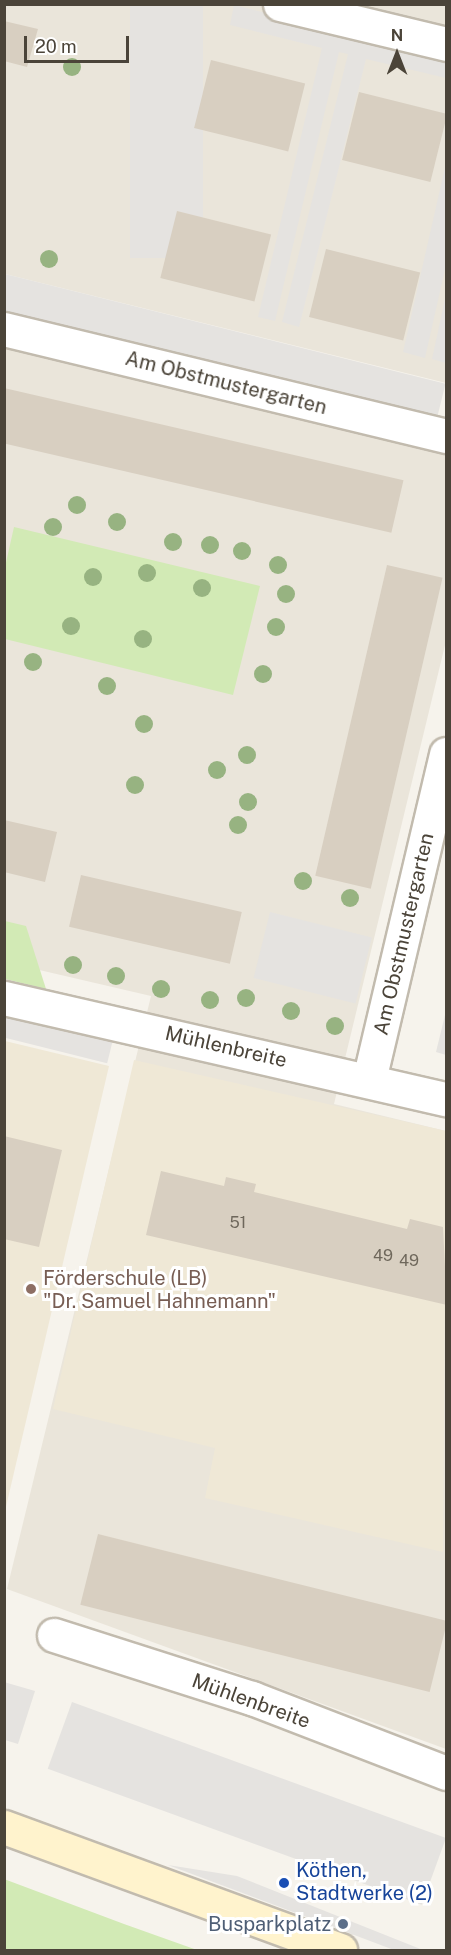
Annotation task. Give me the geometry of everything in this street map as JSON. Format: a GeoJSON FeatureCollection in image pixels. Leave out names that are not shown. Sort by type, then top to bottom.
{"type":"FeatureCollection","features":[{"type":"Feature","properties":{"kind":"main road"},"geometry":{"type":"LineString","coordinates":[[4,1827],[340,1950]]}},
{"type":"Feature","properties":{"kind":"street"},"geometry":{"type":"LineString","coordinates":[[280,4],[390,17],[447,44]]}},
{"type":"Feature","properties":{"kind":"street","name":"Am Obstmustergarten"},"geometry":{"type":"LineString","coordinates":[[4,329],[447,436]]}},
{"type":"Feature","properties":{"kind":"street","name":"Am Obstmustergarten"},"geometry":{"type":"LineString","coordinates":[[369,1080],[447,754]]}},
{"type":"Feature","properties":{"kind":"street","name":"Mühlenbreite"},"geometry":{"type":"LineString","coordinates":[[4,998],[447,1099]]}},
{"type":"Feature","properties":{"kind":"street","name":"Mühlenbreite"},"geometry":{"type":"LineString","coordinates":[[54,1635],[252,1698],[447,1773]]}},
{"type":"Feature","properties":{"kind":"shaded area"},"geometry":{"type":"Polygon","coordinates":[[[5,5],[446,5],[446,383],[5,274],[5,5]]]}},
{"type":"Feature","properties":{"kind":"shaded area"},"geometry":{"type":"Polygon","coordinates":[[[130,5],[203,5],[203,258],[130,258],[130,5]]]}},
{"type":"Feature","properties":{"kind":"shaded area"},"geometry":{"type":"Polygon","coordinates":[[[234,5],[446,58],[446,78],[366,59],[299,327],[282,322],[348,54],[339,52],[275,321],[258,317],[322,48],[230,25],[234,5]]]}},
{"type":"Feature","properties":{"kind":"shaded area"},"geometry":{"type":"Polygon","coordinates":[[[446,163],[446,265],[425,358],[403,352],[446,163]]]}},
{"type":"Feature","properties":{"kind":"shaded area"},"geometry":{"type":"Polygon","coordinates":[[[5,274],[446,384],[437,420],[4,312],[5,274]]]}},
{"type":"Feature","properties":{"kind":"shaded area"},"geometry":{"type":"Polygon","coordinates":[[[446,294],[446,363],[432,359],[446,294]]]}},
{"type":"Feature","properties":{"kind":"shaded area"},"geometry":{"type":"Polygon","coordinates":[[[4,346],[446,454],[446,641],[334,1104],[446,1131],[446,1749],[7,1589],[151,996],[5,962],[4,346]]]}},
{"type":"Feature","properties":{"kind":"shaded area"},"geometry":{"type":"Polygon","coordinates":[[[270,912],[372,937],[355,1003],[254,978],[270,912]]]}},
{"type":"Feature","properties":{"kind":"shaded area"},"geometry":{"type":"Polygon","coordinates":[[[446,1011],[446,1055],[436,1052],[446,1011]]]}},
{"type":"Feature","properties":{"kind":"shaded area"},"geometry":{"type":"Polygon","coordinates":[[[5,1014],[113,1041],[107,1063],[4,1037],[5,1014]]]}},
{"type":"Feature","properties":{"kind":"shaded area","name":"Förderschule (LB) \"Dr. Samuel Hahnemann\""},"geometry":{"type":"Polygon","coordinates":[[[5,1041],[109,1066],[5,1511],[5,1041]]]}},
{"type":"Feature","properties":{"kind":"shaded area"},"geometry":{"type":"Polygon","coordinates":[[[134,1060],[446,1131],[443,1552],[205,1498],[215,1448],[53,1409],[134,1060]]]}},
{"type":"Feature","properties":{"kind":"shaded area"},"geometry":{"type":"Polygon","coordinates":[[[4,1682],[35,1691],[18,1744],[5,1740],[4,1682]]]}},
{"type":"Feature","properties":{"kind":"shaded area"},"geometry":{"type":"Polygon","coordinates":[[[72,1702],[446,1838],[422,1905],[48,1769],[72,1702]]]}},
{"type":"Feature","properties":{"kind":"shaded area","name":"Busparkplatz"},"geometry":{"type":"Polygon","coordinates":[[[168,1865],[237,1876],[423,1950],[394,1950],[168,1865]]]}},
{"type":"Feature","properties":{"kind":"green space"},"geometry":{"type":"Polygon","coordinates":[[[14,527],[260,586],[233,695],[5,639],[5,567],[14,527]]]}},
{"type":"Feature","properties":{"kind":"green space"},"geometry":{"type":"Polygon","coordinates":[[[5,921],[26,926],[46,989],[5,979],[5,921]]]}},
{"type":"Feature","properties":{"kind":"green space"},"geometry":{"type":"Polygon","coordinates":[[[4,1879],[124,1924],[197,1950],[5,1950],[4,1879]]]}},
{"type":"Feature","properties":{"kind":"building"},"geometry":{"type":"Polygon","coordinates":[[[4,21],[38,29],[27,67],[4,61],[4,21]]]}},
{"type":"Feature","properties":{"kind":"building"},"geometry":{"type":"Polygon","coordinates":[[[211,60],[305,83],[288,151],[194,128],[211,60]]]}},
{"type":"Feature","properties":{"kind":"building"},"geometry":{"type":"Polygon","coordinates":[[[359,92],[446,114],[430,182],[342,160],[359,92]]]}},
{"type":"Feature","properties":{"kind":"building"},"geometry":{"type":"Polygon","coordinates":[[[177,211],[271,234],[254,301],[160,278],[177,211]]]}},
{"type":"Feature","properties":{"kind":"building"},"geometry":{"type":"Polygon","coordinates":[[[326,249],[420,272],[403,340],[309,317],[326,249]]]}},
{"type":"Feature","properties":{"kind":"building"},"geometry":{"type":"Polygon","coordinates":[[[4,388],[403,480],[391,533],[4,443],[4,388]]]}},
{"type":"Feature","properties":{"kind":"building"},"geometry":{"type":"Polygon","coordinates":[[[387,565],[443,578],[371,889],[315,876],[387,565]]]}},
{"type":"Feature","properties":{"kind":"building"},"geometry":{"type":"Polygon","coordinates":[[[4,820],[57,832],[45,882],[4,872],[4,820]]]}},
{"type":"Feature","properties":{"kind":"building"},"geometry":{"type":"Polygon","coordinates":[[[81,875],[242,912],[230,964],[69,927],[81,875]]]}},
{"type":"Feature","properties":{"kind":"building"},"geometry":{"type":"Polygon","coordinates":[[[4,1136],[62,1150],[39,1247],[4,1239],[4,1136]]]}},
{"type":"Feature","properties":{"kind":"building"},"geometry":{"type":"Polygon","coordinates":[[[161,1171],[224,1186],[226,1177],[256,1184],[254,1192],[407,1229],[410,1219],[443,1227],[447,1305],[146,1235],[161,1171]]]}},
{"type":"Feature","properties":{"kind":"building"},"geometry":{"type":"Polygon","coordinates":[[[98,1534],[446,1621],[430,1692],[80,1605],[98,1534]]]}},
{"type":"Feature","properties":{"kind":"place","name":"Förderschule (LB) \"Dr. Samuel Hahnemann\""},"geometry":{"type":"Point","coordinates":[31,1289]}},
{"type":"Feature","properties":{"kind":"place","name":"Köthen, Stadtwerke (2)"},"geometry":{"type":"Point","coordinates":[284,1883]}},
{"type":"Feature","properties":{"kind":"place","name":"Busparkplatz"},"geometry":{"type":"Point","coordinates":[343,1924]}}]}
